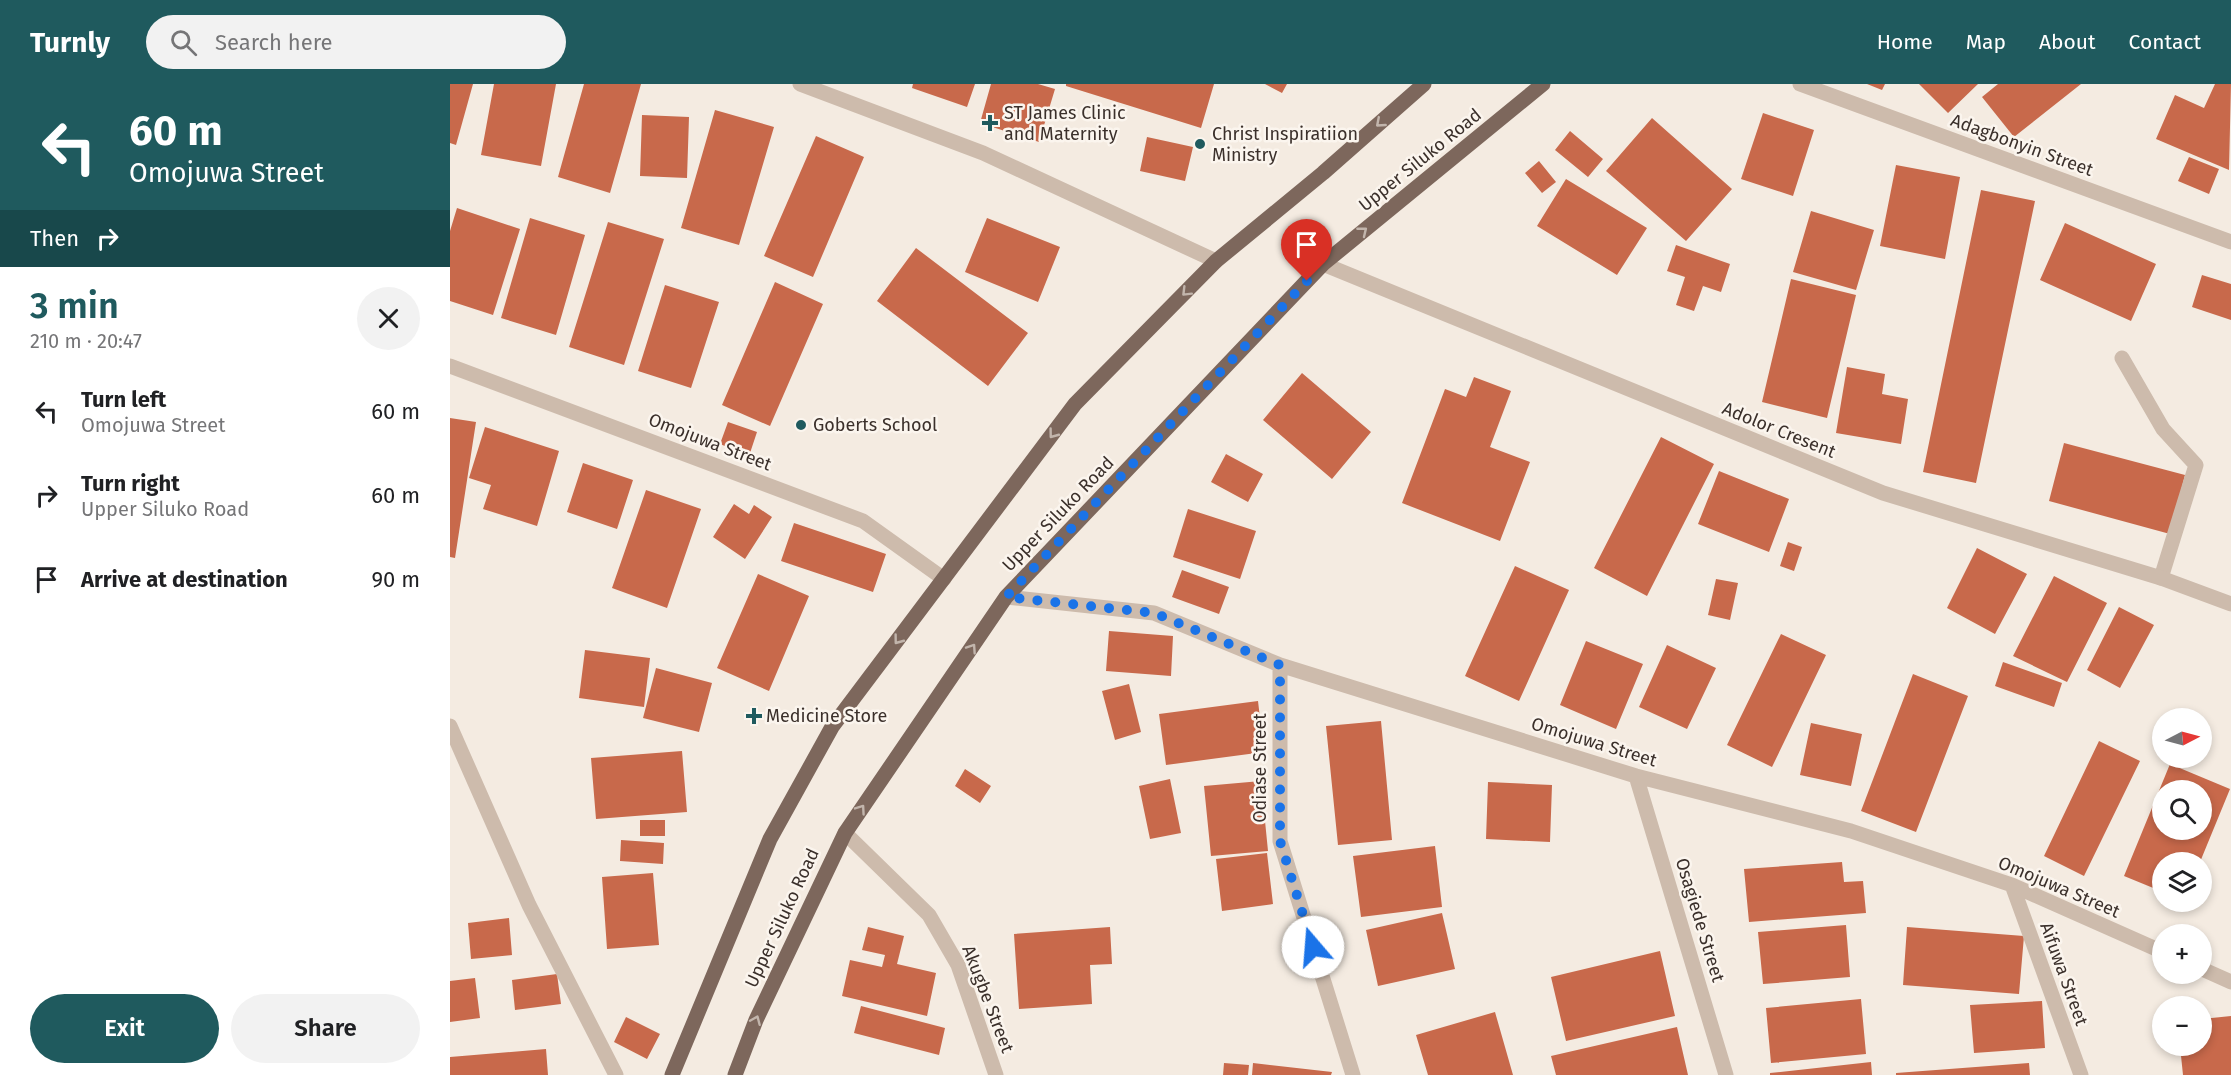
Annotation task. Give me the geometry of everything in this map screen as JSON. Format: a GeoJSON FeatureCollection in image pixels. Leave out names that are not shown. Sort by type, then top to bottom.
{"type":"FeatureCollection","features":[{"type":"Feature","properties":{"kind":"main road"},"geometry":{"type":"LineString","coordinates":[[672,1075],[770,839],[826,737],[1075,404],[1216,261],[1323,173],[1424,84]]}},
{"type":"Feature","properties":{"kind":"main road","name":"Upper Siluko Road"},"geometry":{"type":"LineString","coordinates":[[735,1075],[756,1020],[845,833],[1006,597],[1323,264],[1544,84]]}},
{"type":"Feature","properties":{"kind":"street"},"geometry":{"type":"LineString","coordinates":[[800,84],[983,153],[1216,261]]}},
{"type":"Feature","properties":{"kind":"street","name":"Adagbonyin Street"},"geometry":{"type":"LineString","coordinates":[[1800,84],[2231,242]]}},
{"type":"Feature","properties":{"kind":"street","name":"Adolor Cresent"},"geometry":{"type":"LineString","coordinates":[[1323,264],[1883,493],[2160,578],[2231,604]]}},
{"type":"Feature","properties":{"kind":"street"},"geometry":{"type":"LineString","coordinates":[[2122,358],[2163,429],[2196,465],[2160,578]]}},
{"type":"Feature","properties":{"kind":"street","name":"Omojuwa Street"},"geometry":{"type":"LineString","coordinates":[[450,366],[863,521],[944,579]]}},
{"type":"Feature","properties":{"kind":"street","name":"Omojuwa Street"},"geometry":{"type":"LineString","coordinates":[[1006,597],[1154,613],[1280,665],[1636,776],[1851,831],[2012,885],[2152,947]]}},
{"type":"Feature","properties":{"kind":"street","name":"Odiase Street"},"geometry":{"type":"LineString","coordinates":[[1280,665],[1280,841],[1353,1075]]}},
{"type":"Feature","properties":{"kind":"street"},"geometry":{"type":"LineString","coordinates":[[450,726],[529,905],[616,1075]]}},
{"type":"Feature","properties":{"kind":"street","name":"Osagiede Street"},"geometry":{"type":"LineString","coordinates":[[1636,776],[1726,1075]]}},
{"type":"Feature","properties":{"kind":"street","name":"Akugbe Street"},"geometry":{"type":"LineString","coordinates":[[845,833],[929,915],[958,965],[996,1075]]}},
{"type":"Feature","properties":{"kind":"street","name":"Aifuwa Street"},"geometry":{"type":"LineString","coordinates":[[2012,885],[2080,1075]]}},
{"type":"Feature","properties":{"kind":"street"},"geometry":{"type":"LineString","coordinates":[[2212,973],[2231,982]]}},
{"type":"Feature","properties":{"kind":"building"},"geometry":{"type":"Polygon","coordinates":[[[450,84],[473,84],[456,145],[450,143],[450,84]]]}},
{"type":"Feature","properties":{"kind":"building"},"geometry":{"type":"Polygon","coordinates":[[[494,84],[556,84],[541,166],[481,155],[494,84]]]}},
{"type":"Feature","properties":{"kind":"building"},"geometry":{"type":"Polygon","coordinates":[[[584,84],[641,84],[610,193],[558,177],[584,84]]]}},
{"type":"Feature","properties":{"kind":"building"},"geometry":{"type":"Polygon","coordinates":[[[913,84],[975,84],[967,107],[912,88],[913,84]]]}},
{"type":"Feature","properties":{"kind":"building"},"geometry":{"type":"Polygon","coordinates":[[[991,84],[1038,84],[1055,89],[1039,142],[980,123],[991,84]]]}},
{"type":"Feature","properties":{"kind":"building"},"geometry":{"type":"Polygon","coordinates":[[[1066,84],[1214,84],[1201,128],[1066,86],[1066,84]]]}},
{"type":"Feature","properties":{"kind":"building"},"geometry":{"type":"Polygon","coordinates":[[[1265,84],[1287,84],[1282,93],[1265,84]]]}},
{"type":"Feature","properties":{"kind":"building"},"geometry":{"type":"Polygon","coordinates":[[[1867,84],[1885,84],[1882,90],[1867,84]]]}},
{"type":"Feature","properties":{"kind":"building"},"geometry":{"type":"Polygon","coordinates":[[[1919,84],[1978,84],[1948,113],[1919,84]]]}},
{"type":"Feature","properties":{"kind":"building"},"geometry":{"type":"Polygon","coordinates":[[[1998,84],[2081,84],[2014,137],[1982,97],[1998,84]]]}},
{"type":"Feature","properties":{"kind":"building"},"geometry":{"type":"Polygon","coordinates":[[[2215,84],[2231,84],[2229,170],[2156,139],[2175,95],[2204,108],[2215,84]]]}},
{"type":"Feature","properties":{"kind":"building"},"geometry":{"type":"Polygon","coordinates":[[[715,110],[774,127],[739,245],[681,228],[715,110]]]}},
{"type":"Feature","properties":{"kind":"building"},"geometry":{"type":"Polygon","coordinates":[[[1763,113],[1814,130],[1793,196],[1741,179],[1763,113]]]}},
{"type":"Feature","properties":{"kind":"building"},"geometry":{"type":"Polygon","coordinates":[[[642,115],[689,117],[687,178],[640,176],[642,115]]]}},
{"type":"Feature","properties":{"kind":"building"},"geometry":{"type":"Polygon","coordinates":[[[1652,118],[1732,189],[1686,241],[1606,171],[1652,118]]]}},
{"type":"Feature","properties":{"kind":"building"},"geometry":{"type":"Polygon","coordinates":[[[1570,131],[1603,159],[1588,177],[1555,150],[1570,131]]]}},
{"type":"Feature","properties":{"kind":"building"},"geometry":{"type":"Polygon","coordinates":[[[816,136],[864,157],[813,277],[764,256],[816,136]]]}},
{"type":"Feature","properties":{"kind":"building"},"geometry":{"type":"Polygon","coordinates":[[[1147,137],[1193,147],[1185,181],[1140,171],[1147,137]]]}},
{"type":"Feature","properties":{"kind":"building"},"geometry":{"type":"Polygon","coordinates":[[[2189,157],[2219,169],[2209,194],[2178,181],[2189,157]]]}},
{"type":"Feature","properties":{"kind":"building"},"geometry":{"type":"Polygon","coordinates":[[[1539,161],[1556,182],[1542,193],[1525,173],[1539,161]]]}},
{"type":"Feature","properties":{"kind":"building"},"geometry":{"type":"Polygon","coordinates":[[[1896,165],[1960,177],[1945,259],[1880,246],[1896,165]]]}},
{"type":"Feature","properties":{"kind":"building"},"geometry":{"type":"Polygon","coordinates":[[[1566,179],[1647,228],[1617,275],[1537,226],[1566,179]]]}},
{"type":"Feature","properties":{"kind":"building"},"geometry":{"type":"Polygon","coordinates":[[[1981,190],[2035,201],[1976,483],[1923,472],[1981,190]]]}},
{"type":"Feature","properties":{"kind":"building"},"geometry":{"type":"Polygon","coordinates":[[[457,208],[520,229],[493,315],[450,301],[450,231],[457,208]]]}},
{"type":"Feature","properties":{"kind":"building"},"geometry":{"type":"Polygon","coordinates":[[[1811,211],[1874,230],[1856,290],[1793,272],[1811,211]]]}},
{"type":"Feature","properties":{"kind":"building"},"geometry":{"type":"Polygon","coordinates":[[[530,218],[585,235],[556,335],[501,318],[530,218]]]}},
{"type":"Feature","properties":{"kind":"building"},"geometry":{"type":"Polygon","coordinates":[[[987,218],[1060,247],[1038,302],[965,272],[987,218]]]}},
{"type":"Feature","properties":{"kind":"building"},"geometry":{"type":"Polygon","coordinates":[[[608,222],[664,239],[624,365],[569,347],[608,222]]]}},
{"type":"Feature","properties":{"kind":"building"},"geometry":{"type":"Polygon","coordinates":[[[2065,223],[2156,264],[2131,321],[2040,280],[2065,223]]]}},
{"type":"Feature","properties":{"kind":"building"},"geometry":{"type":"Polygon","coordinates":[[[1676,245],[1730,264],[1721,292],[1703,286],[1694,311],[1676,305],[1685,277],[1667,271],[1676,245]]]}},
{"type":"Feature","properties":{"kind":"building"},"geometry":{"type":"Polygon","coordinates":[[[916,248],[1028,333],[988,386],[877,301],[916,248]]]}},
{"type":"Feature","properties":{"kind":"building"},"geometry":{"type":"Polygon","coordinates":[[[2202,275],[2231,284],[2231,320],[2192,307],[2202,275]]]}},
{"type":"Feature","properties":{"kind":"building"},"geometry":{"type":"Polygon","coordinates":[[[1791,279],[1856,295],[1827,418],[1762,402],[1791,279]]]}},
{"type":"Feature","properties":{"kind":"building"},"geometry":{"type":"Polygon","coordinates":[[[775,282],[823,304],[770,426],[722,405],[775,282]]]}},
{"type":"Feature","properties":{"kind":"building"},"geometry":{"type":"Polygon","coordinates":[[[665,285],[719,302],[691,388],[638,371],[665,285]]]}},
{"type":"Feature","properties":{"kind":"building"},"geometry":{"type":"Polygon","coordinates":[[[1847,367],[1885,374],[1882,394],[1908,399],[1901,444],[1836,433],[1847,367]]]}},
{"type":"Feature","properties":{"kind":"building"},"geometry":{"type":"Polygon","coordinates":[[[1302,373],[1371,432],[1332,479],[1263,420],[1302,373]]]}},
{"type":"Feature","properties":{"kind":"building"},"geometry":{"type":"Polygon","coordinates":[[[1474,377],[1511,391],[1490,447],[1530,462],[1500,541],[1402,503],[1445,389],[1466,397],[1474,377]]]}},
{"type":"Feature","properties":{"kind":"building"},"geometry":{"type":"Polygon","coordinates":[[[450,418],[476,422],[455,558],[450,557],[450,418]]]}},
{"type":"Feature","properties":{"kind":"building"},"geometry":{"type":"Polygon","coordinates":[[[728,422],[757,432],[749,456],[720,444],[728,422]]]}},
{"type":"Feature","properties":{"kind":"building"},"geometry":{"type":"Polygon","coordinates":[[[485,427],[559,451],[537,526],[483,509],[491,485],[469,478],[485,427]]]}},
{"type":"Feature","properties":{"kind":"building"},"geometry":{"type":"Polygon","coordinates":[[[1661,437],[1714,464],[1647,596],[1594,568],[1661,437]]]}},
{"type":"Feature","properties":{"kind":"building"},"geometry":{"type":"Polygon","coordinates":[[[2064,443],[2185,475],[2170,534],[2049,501],[2064,443]]]}},
{"type":"Feature","properties":{"kind":"building"},"geometry":{"type":"Polygon","coordinates":[[[1226,454],[1263,474],[1248,502],[1211,482],[1226,454]]]}},
{"type":"Feature","properties":{"kind":"building"},"geometry":{"type":"Polygon","coordinates":[[[583,463],[633,480],[617,529],[567,512],[583,463]]]}},
{"type":"Feature","properties":{"kind":"building"},"geometry":{"type":"Polygon","coordinates":[[[1719,471],[1789,499],[1769,552],[1698,524],[1719,471]]]}},
{"type":"Feature","properties":{"kind":"building"},"geometry":{"type":"Polygon","coordinates":[[[646,490],[701,509],[667,608],[612,588],[646,490]]]}},
{"type":"Feature","properties":{"kind":"building"},"geometry":{"type":"Polygon","coordinates":[[[734,504],[749,514],[754,505],[772,517],[745,559],[713,537],[734,504]]]}},
{"type":"Feature","properties":{"kind":"building"},"geometry":{"type":"Polygon","coordinates":[[[1188,509],[1256,531],[1240,579],[1173,557],[1188,509]]]}},
{"type":"Feature","properties":{"kind":"building"},"geometry":{"type":"Polygon","coordinates":[[[794,523],[886,554],[873,592],[781,561],[794,523]]]}},
{"type":"Feature","properties":{"kind":"building"},"geometry":{"type":"Polygon","coordinates":[[[1788,542],[1802,547],[1794,571],[1780,566],[1788,542]]]}},
{"type":"Feature","properties":{"kind":"building"},"geometry":{"type":"Polygon","coordinates":[[[1977,548],[2027,574],[1995,634],[1947,608],[1977,548]]]}},
{"type":"Feature","properties":{"kind":"building"},"geometry":{"type":"Polygon","coordinates":[[[1515,566],[1569,590],[1519,701],[1465,676],[1515,566]]]}},
{"type":"Feature","properties":{"kind":"building"},"geometry":{"type":"Polygon","coordinates":[[[1182,570],[1229,587],[1219,614],[1172,597],[1182,570]]]}},
{"type":"Feature","properties":{"kind":"building"},"geometry":{"type":"Polygon","coordinates":[[[758,574],[809,596],[769,691],[717,668],[758,574]]]}},
{"type":"Feature","properties":{"kind":"building"},"geometry":{"type":"Polygon","coordinates":[[[2054,576],[2107,603],[2067,682],[2013,656],[2054,576]]]}},
{"type":"Feature","properties":{"kind":"building"},"geometry":{"type":"Polygon","coordinates":[[[1716,579],[1738,583],[1730,620],[1708,615],[1716,579]]]}},
{"type":"Feature","properties":{"kind":"building"},"geometry":{"type":"Polygon","coordinates":[[[2119,607],[2154,625],[2120,688],[2087,670],[2119,607]]]}},
{"type":"Feature","properties":{"kind":"building"},"geometry":{"type":"Polygon","coordinates":[[[1109,631],[1173,636],[1171,676],[1106,671],[1109,631]]]}},
{"type":"Feature","properties":{"kind":"building"},"geometry":{"type":"Polygon","coordinates":[[[1781,634],[1826,655],[1772,767],[1727,745],[1781,634]]]}},
{"type":"Feature","properties":{"kind":"building"},"geometry":{"type":"Polygon","coordinates":[[[1586,641],[1643,664],[1616,729],[1560,705],[1586,641]]]}},
{"type":"Feature","properties":{"kind":"building"},"geometry":{"type":"Polygon","coordinates":[[[1667,645],[1716,668],[1687,729],[1639,707],[1667,645]]]}},
{"type":"Feature","properties":{"kind":"building"},"geometry":{"type":"Polygon","coordinates":[[[585,650],[650,658],[644,707],[579,698],[585,650]]]}},
{"type":"Feature","properties":{"kind":"building"},"geometry":{"type":"Polygon","coordinates":[[[2003,662],[2062,683],[2054,707],[1995,686],[2003,662]]]}},
{"type":"Feature","properties":{"kind":"building"},"geometry":{"type":"Polygon","coordinates":[[[656,668],[712,683],[699,732],[643,718],[656,668]]]}},
{"type":"Feature","properties":{"kind":"building"},"geometry":{"type":"Polygon","coordinates":[[[1913,674],[1968,696],[1916,832],[1861,811],[1913,674]]]}},
{"type":"Feature","properties":{"kind":"building"},"geometry":{"type":"Polygon","coordinates":[[[1129,684],[1141,732],[1115,740],[1102,691],[1129,684]]]}},
{"type":"Feature","properties":{"kind":"building"},"geometry":{"type":"Polygon","coordinates":[[[1258,701],[1264,752],[1166,765],[1159,714],[1258,701]]]}},
{"type":"Feature","properties":{"kind":"building"},"geometry":{"type":"Polygon","coordinates":[[[1381,721],[1392,840],[1338,845],[1326,726],[1381,721]]]}},
{"type":"Feature","properties":{"kind":"building"},"geometry":{"type":"Polygon","coordinates":[[[1811,723],[1862,734],[1851,786],[1800,775],[1811,723]]]}},
{"type":"Feature","properties":{"kind":"building"},"geometry":{"type":"Polygon","coordinates":[[[2099,741],[2140,761],[2084,876],[2044,856],[2099,741]]]}},
{"type":"Feature","properties":{"kind":"building"},"geometry":{"type":"Polygon","coordinates":[[[682,751],[687,812],[596,819],[591,758],[682,751]]]}},
{"type":"Feature","properties":{"kind":"building"},"geometry":{"type":"Polygon","coordinates":[[[2168,768],[2180,768],[2208,780],[2163,780],[2168,768]]]}},
{"type":"Feature","properties":{"kind":"building"},"geometry":{"type":"Polygon","coordinates":[[[965,769],[991,786],[980,803],[955,786],[965,769]]]}},
{"type":"Feature","properties":{"kind":"building"},"geometry":{"type":"Polygon","coordinates":[[[1170,779],[1181,833],[1150,839],[1139,786],[1170,779]]]}},
{"type":"Feature","properties":{"kind":"building"},"geometry":{"type":"Polygon","coordinates":[[[1261,781],[1268,851],[1211,856],[1204,786],[1261,781]]]}},
{"type":"Feature","properties":{"kind":"building"},"geometry":{"type":"Polygon","coordinates":[[[1488,782],[1552,785],[1550,842],[1486,839],[1488,782]]]}},
{"type":"Feature","properties":{"kind":"building"},"geometry":{"type":"Polygon","coordinates":[[[2212,782],[2230,789],[2212,833],[2212,782]]]}},
{"type":"Feature","properties":{"kind":"building"},"geometry":{"type":"Polygon","coordinates":[[[2152,808],[2152,840],[2209,840],[2204,852],[2152,852],[2152,887],[2124,876],[2152,808]]]}},
{"type":"Feature","properties":{"kind":"building"},"geometry":{"type":"Polygon","coordinates":[[[640,820],[665,820],[665,836],[640,836],[640,820]]]}},
{"type":"Feature","properties":{"kind":"building"},"geometry":{"type":"Polygon","coordinates":[[[621,840],[664,843],[663,864],[620,861],[621,840]]]}},
{"type":"Feature","properties":{"kind":"building"},"geometry":{"type":"Polygon","coordinates":[[[1435,846],[1442,907],[1361,917],[1353,856],[1435,846]]]}},
{"type":"Feature","properties":{"kind":"building"},"geometry":{"type":"Polygon","coordinates":[[[1267,853],[1273,904],[1222,911],[1216,859],[1267,853]]]}},
{"type":"Feature","properties":{"kind":"building"},"geometry":{"type":"Polygon","coordinates":[[[1842,862],[1844,882],[1863,881],[1866,913],[1749,922],[1744,869],[1842,862]]]}},
{"type":"Feature","properties":{"kind":"building"},"geometry":{"type":"Polygon","coordinates":[[[653,873],[659,945],[607,949],[602,877],[653,873]]]}},
{"type":"Feature","properties":{"kind":"building"},"geometry":{"type":"Polygon","coordinates":[[[1442,913],[1455,969],[1378,986],[1366,930],[1442,913]]]}},
{"type":"Feature","properties":{"kind":"building"},"geometry":{"type":"Polygon","coordinates":[[[509,918],[512,955],[471,959],[468,923],[509,918]]]}},
{"type":"Feature","properties":{"kind":"building"},"geometry":{"type":"Polygon","coordinates":[[[1846,925],[1850,977],[1763,984],[1758,932],[1846,925]]]}},
{"type":"Feature","properties":{"kind":"building"},"geometry":{"type":"Polygon","coordinates":[[[868,927],[904,936],[897,964],[936,973],[927,1016],[842,996],[850,960],[882,967],[885,955],[862,950],[868,927]]]}},
{"type":"Feature","properties":{"kind":"building"},"geometry":{"type":"Polygon","coordinates":[[[1110,927],[1112,964],[1090,965],[1092,1004],[1019,1009],[1014,934],[1110,927]]]}},
{"type":"Feature","properties":{"kind":"building"},"geometry":{"type":"Polygon","coordinates":[[[1907,927],[2024,936],[2019,994],[1903,985],[1907,927]]]}},
{"type":"Feature","properties":{"kind":"building"},"geometry":{"type":"Polygon","coordinates":[[[1660,951],[1675,1016],[1566,1041],[1551,977],[1660,951]]]}},
{"type":"Feature","properties":{"kind":"building"},"geometry":{"type":"Polygon","coordinates":[[[557,974],[561,1004],[515,1010],[512,980],[557,974]]]}},
{"type":"Feature","properties":{"kind":"building"},"geometry":{"type":"Polygon","coordinates":[[[475,978],[480,1018],[450,1022],[450,981],[475,978]]]}},
{"type":"Feature","properties":{"kind":"building"},"geometry":{"type":"Polygon","coordinates":[[[1861,999],[1866,1054],[1771,1063],[1766,1008],[1861,999]]]}},
{"type":"Feature","properties":{"kind":"building"},"geometry":{"type":"Polygon","coordinates":[[[2042,1001],[2045,1048],[1974,1053],[1970,1005],[2042,1001]]]}},
{"type":"Feature","properties":{"kind":"building"},"geometry":{"type":"Polygon","coordinates":[[[861,1006],[945,1028],[939,1055],[854,1033],[861,1006]]]}},
{"type":"Feature","properties":{"kind":"building"},"geometry":{"type":"Polygon","coordinates":[[[1495,1012],[1513,1075],[1428,1075],[1416,1035],[1495,1012]]]}},
{"type":"Feature","properties":{"kind":"building"},"geometry":{"type":"Polygon","coordinates":[[[2231,1016],[2231,1075],[2183,1075],[2181,1056],[2212,1056],[2212,1018],[2231,1016]]]}},
{"type":"Feature","properties":{"kind":"building"},"geometry":{"type":"Polygon","coordinates":[[[626,1017],[660,1034],[647,1059],[614,1042],[626,1017]]]}},
{"type":"Feature","properties":{"kind":"building"},"geometry":{"type":"Polygon","coordinates":[[[1677,1027],[1688,1075],[1556,1075],[1551,1056],[1677,1027]]]}},
{"type":"Feature","properties":{"kind":"building"},"geometry":{"type":"Polygon","coordinates":[[[546,1049],[548,1075],[450,1075],[450,1057],[546,1049]]]}},
{"type":"Feature","properties":{"kind":"building"},"geometry":{"type":"Polygon","coordinates":[[[1871,1062],[1872,1075],[1770,1075],[1770,1073],[1871,1062]]]}},
{"type":"Feature","properties":{"kind":"building"},"geometry":{"type":"Polygon","coordinates":[[[1224,1063],[1249,1065],[1248,1075],[1223,1075],[1224,1063]]]}},
{"type":"Feature","properties":{"kind":"building"},"geometry":{"type":"Polygon","coordinates":[[[1253,1063],[1332,1072],[1331,1075],[1252,1075],[1253,1063]]]}},
{"type":"Feature","properties":{"kind":"building"},"geometry":{"type":"Polygon","coordinates":[[[2029,1063],[2030,1075],[1896,1075],[1896,1073],[2029,1063]]]}},
{"type":"Feature","properties":{"kind":"place","name":"ST James Clinic and Maternity"},"geometry":{"type":"Point","coordinates":[990,123]}},
{"type":"Feature","properties":{"kind":"place","name":"Christ Inspiratiion Ministry"},"geometry":{"type":"Point","coordinates":[1200,144]}},
{"type":"Feature","properties":{"kind":"place","name":"Goberts School"},"geometry":{"type":"Point","coordinates":[801,425]}},
{"type":"Feature","properties":{"kind":"place","name":"Medicine Store"},"geometry":{"type":"Point","coordinates":[754,716]}},
{"type":"Feature","properties":{"kind":"route"},"geometry":{"type":"LineString","coordinates":[[1307,281],[1006,597],[1154,613],[1280,665],[1280,841],[1313,947]]}}]}
